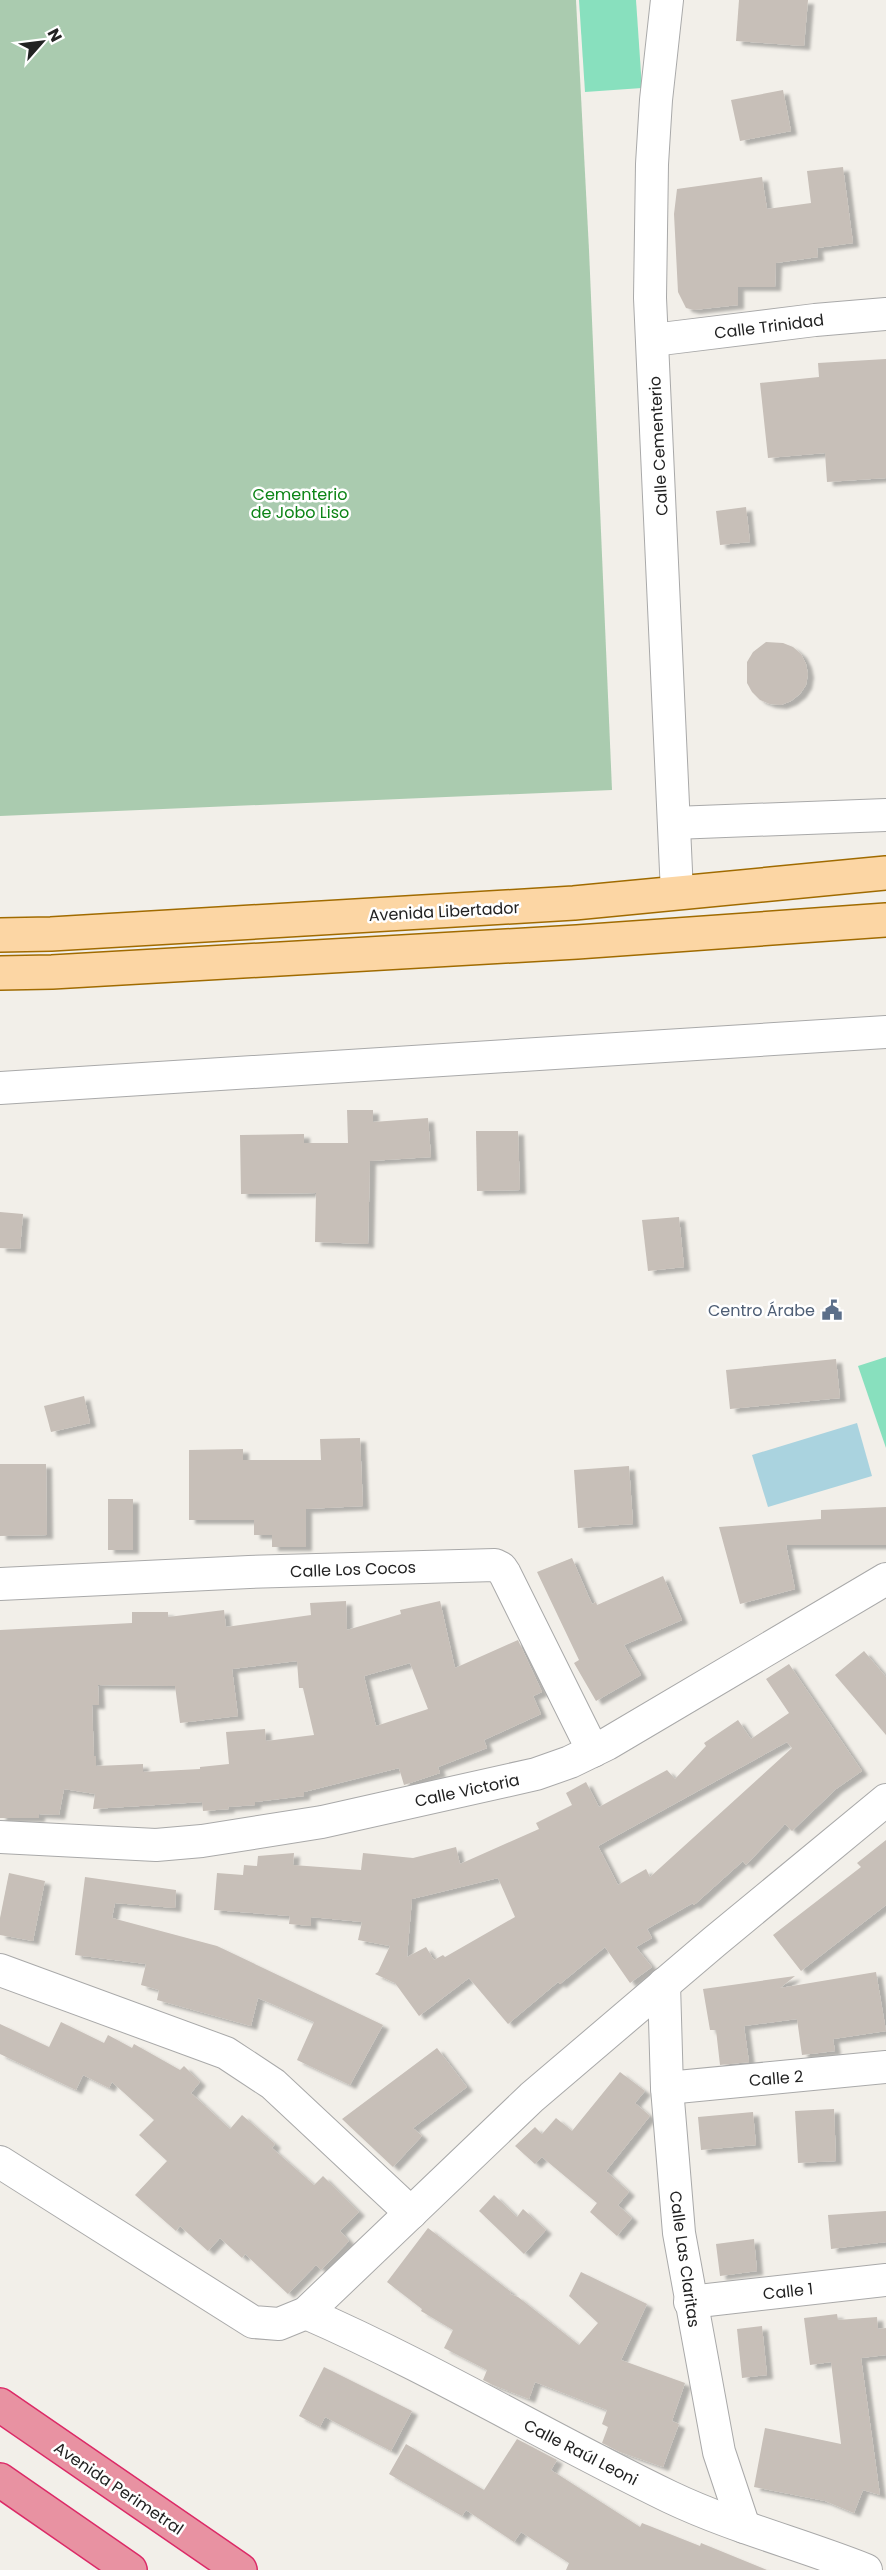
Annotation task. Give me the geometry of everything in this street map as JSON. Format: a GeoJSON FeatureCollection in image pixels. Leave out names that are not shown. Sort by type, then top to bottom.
{"type":"FeatureCollection","features":[{"type":"Feature","properties":{"kind":"highway","name":"Avenida Perimetral"},"geometry":{"type":"LineString","coordinates":[[0,2405],[240,2570]]}},
{"type":"Feature","properties":{"kind":"highway"},"geometry":{"type":"LineString","coordinates":[[0,2480],[130,2570]]}},
{"type":"Feature","properties":{"kind":"main road","name":"Avenida Libertador"},"geometry":{"type":"LineString","coordinates":[[0,935],[60,934],[574,903],[886,873]]}},
{"type":"Feature","properties":{"kind":"main road"},"geometry":{"type":"LineString","coordinates":[[0,973],[52,972],[553,943],[886,920]]}},
{"type":"Feature","properties":{"kind":"street","name":"Calle Cementerio"},"geometry":{"type":"LineString","coordinates":[[667,0],[656,100],[652,164],[650,298],[677,893]]}},
{"type":"Feature","properties":{"kind":"street","name":"Calle Trinidad"},"geometry":{"type":"LineString","coordinates":[[653,340],[815,320],[886,314]]}},
{"type":"Feature","properties":{"kind":"street"},"geometry":{"type":"LineString","coordinates":[[674,824],[886,815]]}},
{"type":"Feature","properties":{"kind":"street"},"geometry":{"type":"LineString","coordinates":[[0,1088],[886,1032]]}},
{"type":"Feature","properties":{"kind":"street","name":"Calle Los Cocos"},"geometry":{"type":"LineString","coordinates":[[0,1584],[249,1572],[495,1565],[505,1574],[593,1751]]}},
{"type":"Feature","properties":{"kind":"street","name":"Calle Victoria"},"geometry":{"type":"LineString","coordinates":[[0,1837],[156,1845],[256,1834],[536,1774],[593,1751],[886,1579]]}},
{"type":"Feature","properties":{"kind":"street"},"geometry":{"type":"LineString","coordinates":[[0,2162],[253,2322],[279,2324],[306,2313],[532,2097],[886,1800]]}},
{"type":"Feature","properties":{"kind":"street"},"geometry":{"type":"LineString","coordinates":[[0,1970],[226,2053],[241,2061],[273,2084],[411,2213]]}},
{"type":"Feature","properties":{"kind":"street","name":"Calle Las Claritas"},"geometry":{"type":"LineString","coordinates":[[664,1984],[667,2088],[679,2233],[719,2452],[744,2527]]}},
{"type":"Feature","properties":{"kind":"street","name":"Calle 2"},"geometry":{"type":"LineString","coordinates":[[667,2088],[886,2067]]}},
{"type":"Feature","properties":{"kind":"street","name":"Calle 1"},"geometry":{"type":"LineString","coordinates":[[690,2302],[886,2280]]}},
{"type":"Feature","properties":{"kind":"street","name":"Calle Raúl Leoni"},"geometry":{"type":"LineString","coordinates":[[306,2313],[360,2337],[672,2498],[744,2527],[821,2552],[866,2570]]}},
{"type":"Feature","properties":{"kind":"green space","name":"Cementerio de Jobo Liso"},"geometry":{"type":"Polygon","coordinates":[[[0,0],[576,0],[612,790],[0,816],[0,0]]]}},
{"type":"Feature","properties":{"kind":"green space"},"geometry":{"type":"Polygon","coordinates":[[[579,0],[636,0],[642,88],[585,92],[579,0]]]}},
{"type":"Feature","properties":{"kind":"green space"},"geometry":{"type":"Polygon","coordinates":[[[886,1357],[886,1448],[858,1366],[886,1357]]]}},
{"type":"Feature","properties":{"kind":"water"},"geometry":{"type":"Polygon","coordinates":[[[857,1423],[872,1476],[768,1507],[752,1455],[857,1423]]]}},
{"type":"Feature","properties":{"kind":"building"},"geometry":{"type":"Polygon","coordinates":[[[739,0],[808,0],[804,46],[736,41],[739,0]]]}},
{"type":"Feature","properties":{"kind":"building"},"geometry":{"type":"Polygon","coordinates":[[[783,90],[791,131],[740,141],[731,100],[783,90]]]}},
{"type":"Feature","properties":{"kind":"building"},"geometry":{"type":"Polygon","coordinates":[[[843,167],[853,243],[817,248],[818,257],[776,263],[775,287],[738,287],[738,305],[694,310],[686,308],[678,292],[674,214],[677,189],[762,177],[767,209],[811,203],[807,171],[843,167]]]}},
{"type":"Feature","properties":{"kind":"building"},"geometry":{"type":"Polygon","coordinates":[[[886,359],[886,478],[827,482],[825,453],[768,458],[760,383],[819,377],[818,363],[886,359]]]}},
{"type":"Feature","properties":{"kind":"building"},"geometry":{"type":"Polygon","coordinates":[[[746,507],[750,542],[720,545],[716,511],[746,507]]]}},
{"type":"Feature","properties":{"kind":"building"},"geometry":{"type":"Polygon","coordinates":[[[766,642],[783,643],[793,647],[801,654],[806,664],[808,674],[806,685],[800,694],[781,705],[760,700],[747,683],[747,662],[753,652],[766,642]]]}},
{"type":"Feature","properties":{"kind":"building"},"geometry":{"type":"Polygon","coordinates":[[[347,1110],[373,1110],[373,1122],[428,1118],[431,1157],[370,1161],[368,1244],[315,1242],[316,1193],[241,1194],[240,1135],[304,1134],[304,1143],[348,1143],[347,1110]]]}},
{"type":"Feature","properties":{"kind":"building"},"geometry":{"type":"Polygon","coordinates":[[[476,1131],[518,1131],[520,1190],[477,1191],[476,1131]]]}},
{"type":"Feature","properties":{"kind":"building"},"geometry":{"type":"Polygon","coordinates":[[[0,1212],[23,1214],[20,1249],[0,1248],[0,1212]]]}},
{"type":"Feature","properties":{"kind":"building"},"geometry":{"type":"Polygon","coordinates":[[[679,1217],[684,1267],[648,1271],[642,1220],[679,1217]]]}},
{"type":"Feature","properties":{"kind":"building"},"geometry":{"type":"Polygon","coordinates":[[[836,1359],[840,1398],[730,1409],[726,1370],[836,1359]]]}},
{"type":"Feature","properties":{"kind":"building"},"geometry":{"type":"Polygon","coordinates":[[[84,1396],[90,1423],[51,1432],[44,1406],[84,1396]]]}},
{"type":"Feature","properties":{"kind":"building"},"geometry":{"type":"Polygon","coordinates":[[[360,1438],[363,1506],[306,1509],[306,1547],[272,1547],[272,1535],[254,1535],[254,1520],[189,1520],[189,1450],[243,1449],[243,1460],[321,1460],[320,1439],[360,1438]]]}},
{"type":"Feature","properties":{"kind":"building"},"geometry":{"type":"Polygon","coordinates":[[[0,1464],[46,1464],[47,1535],[0,1536],[0,1464]]]}},
{"type":"Feature","properties":{"kind":"building"},"geometry":{"type":"Polygon","coordinates":[[[629,1466],[633,1524],[578,1528],[574,1470],[629,1466]]]}},
{"type":"Feature","properties":{"kind":"building"},"geometry":{"type":"Polygon","coordinates":[[[108,1499],[133,1499],[133,1550],[108,1550],[108,1499]]]}},
{"type":"Feature","properties":{"kind":"building"},"geometry":{"type":"Polygon","coordinates":[[[886,1507],[886,1545],[786,1545],[795,1589],[740,1604],[719,1527],[821,1519],[821,1510],[886,1507]]]}},
{"type":"Feature","properties":{"kind":"building"},"geometry":{"type":"Polygon","coordinates":[[[572,1558],[592,1604],[596,1602],[597,1605],[663,1576],[682,1620],[624,1645],[641,1675],[596,1701],[574,1663],[579,1660],[537,1572],[572,1558]]]}},
{"type":"Feature","properties":{"kind":"building"},"geometry":{"type":"Polygon","coordinates":[[[346,1601],[347,1630],[401,1614],[400,1610],[440,1601],[455,1668],[518,1640],[542,1692],[533,1696],[541,1714],[484,1740],[487,1748],[438,1767],[440,1773],[404,1785],[399,1768],[304,1792],[304,1796],[255,1802],[255,1805],[228,1807],[229,1809],[203,1811],[202,1802],[93,1809],[95,1794],[64,1789],[59,1815],[39,1814],[39,1818],[0,1818],[0,1630],[132,1623],[132,1612],[168,1612],[168,1617],[224,1610],[226,1627],[311,1615],[310,1603],[346,1601]],[[297,1661],[232,1669],[238,1716],[180,1723],[175,1686],[98,1685],[99,1705],[92,1705],[96,1766],[143,1764],[143,1772],[200,1769],[200,1767],[229,1764],[226,1732],[265,1729],[266,1741],[314,1735],[303,1688],[299,1688],[297,1661]],[[410,1663],[364,1676],[376,1726],[428,1709],[410,1663]]]}},
{"type":"Feature","properties":{"kind":"building"},"geometry":{"type":"Polygon","coordinates":[[[864,1651],[886,1677],[886,1735],[835,1675],[864,1651]]]}},
{"type":"Feature","properties":{"kind":"building"},"geometry":{"type":"Polygon","coordinates":[[[789,1664],[862,1771],[836,1789],[792,1831],[785,1824],[746,1865],[743,1861],[694,1905],[693,1903],[647,1929],[652,1938],[636,1947],[652,1967],[630,1983],[605,1947],[560,1984],[558,1982],[508,2024],[469,1978],[419,2016],[395,1983],[375,1974],[390,1946],[358,1940],[362,1922],[311,1917],[311,1926],[289,1924],[290,1916],[214,1910],[217,1873],[243,1875],[244,1865],[257,1866],[258,1856],[294,1853],[293,1865],[361,1870],[363,1853],[413,1858],[456,1847],[460,1864],[539,1829],[536,1823],[572,1805],[566,1793],[586,1782],[599,1807],[667,1770],[675,1779],[706,1746],[704,1743],[738,1720],[751,1739],[789,1713],[766,1679],[789,1664]],[[787,1742],[598,1846],[618,1885],[646,1869],[650,1877],[792,1748],[787,1742]],[[498,1878],[412,1899],[407,1957],[426,1947],[434,1960],[443,1955],[445,1957],[515,1917],[498,1878]]]}},
{"type":"Feature","properties":{"kind":"building"},"geometry":{"type":"Polygon","coordinates":[[[886,1840],[886,1905],[801,1971],[773,1935],[861,1867],[857,1863],[886,1840]]]}},
{"type":"Feature","properties":{"kind":"building"},"geometry":{"type":"Polygon","coordinates":[[[9,1873],[45,1881],[33,1941],[0,1935],[0,1918],[9,1873]]]}},
{"type":"Feature","properties":{"kind":"building"},"geometry":{"type":"Polygon","coordinates":[[[85,1877],[176,1890],[175,1908],[115,1903],[112,1918],[217,1946],[383,2025],[350,2085],[297,2060],[314,2022],[258,1998],[251,2026],[157,2000],[159,1990],[141,1985],[146,1964],[75,1955],[85,1877]]]}},
{"type":"Feature","properties":{"kind":"building"},"geometry":{"type":"Polygon","coordinates":[[[876,1972],[886,2031],[833,2039],[835,2051],[802,2055],[797,2019],[744,2026],[749,2062],[720,2065],[716,2030],[710,2030],[703,1989],[795,1976],[780,1988],[876,1972]]]}},
{"type":"Feature","properties":{"kind":"building"},"geometry":{"type":"Polygon","coordinates":[[[61,2022],[104,2043],[108,2035],[132,2048],[134,2044],[180,2070],[184,2066],[200,2082],[191,2093],[230,2129],[242,2115],[275,2144],[272,2148],[314,2185],[323,2176],[359,2212],[340,2231],[349,2241],[321,2270],[316,2265],[288,2294],[245,2254],[242,2258],[220,2238],[208,2251],[180,2226],[176,2231],[135,2195],[167,2161],[139,2135],[154,2120],[112,2082],[109,2088],[83,2075],[76,2090],[0,2054],[0,2024],[49,2047],[61,2022]]]}},
{"type":"Feature","properties":{"kind":"building"},"geometry":{"type":"Polygon","coordinates":[[[437,2048],[467,2087],[413,2128],[422,2136],[393,2167],[342,2119],[437,2048]]]}},
{"type":"Feature","properties":{"kind":"building"},"geometry":{"type":"Polygon","coordinates":[[[620,2072],[645,2091],[635,2103],[650,2116],[606,2171],[629,2192],[618,2205],[632,2218],[617,2236],[590,2212],[597,2203],[542,2157],[535,2164],[515,2146],[535,2127],[542,2134],[556,2118],[572,2131],[620,2072]]]}},
{"type":"Feature","properties":{"kind":"building"},"geometry":{"type":"Polygon","coordinates":[[[834,2109],[836,2161],[798,2163],[795,2111],[834,2109]]]}},
{"type":"Feature","properties":{"kind":"building"},"geometry":{"type":"Polygon","coordinates":[[[753,2112],[756,2145],[701,2150],[698,2117],[753,2112]]]}},
{"type":"Feature","properties":{"kind":"building"},"geometry":{"type":"Polygon","coordinates":[[[494,2195],[517,2217],[523,2209],[546,2230],[524,2254],[479,2211],[494,2195]]]}},
{"type":"Feature","properties":{"kind":"building"},"geometry":{"type":"Polygon","coordinates":[[[886,2211],[886,2242],[831,2249],[828,2215],[886,2211]]]}},
{"type":"Feature","properties":{"kind":"building"},"geometry":{"type":"Polygon","coordinates":[[[428,2228],[511,2292],[510,2294],[518,2297],[579,2345],[598,2323],[569,2296],[581,2272],[647,2304],[621,2360],[685,2383],[672,2421],[679,2424],[663,2467],[602,2443],[608,2427],[602,2424],[607,2410],[535,2382],[529,2399],[483,2380],[487,2370],[444,2348],[453,2330],[421,2311],[422,2309],[387,2282],[428,2228]]]}},
{"type":"Feature","properties":{"kind":"building"},"geometry":{"type":"Polygon","coordinates":[[[754,2239],[757,2271],[720,2276],[716,2244],[754,2239]]]}},
{"type":"Feature","properties":{"kind":"building"},"geometry":{"type":"Polygon","coordinates":[[[837,2314],[838,2320],[877,2317],[878,2329],[886,2328],[886,2355],[861,2358],[880,2495],[863,2490],[854,2513],[825,2501],[754,2487],[765,2428],[841,2444],[831,2362],[810,2365],[804,2318],[837,2314]]]}},
{"type":"Feature","properties":{"kind":"building"},"geometry":{"type":"Polygon","coordinates":[[[762,2326],[767,2375],[742,2378],[737,2329],[762,2326]]]}},
{"type":"Feature","properties":{"kind":"building"},"geometry":{"type":"Polygon","coordinates":[[[324,2367],[412,2411],[391,2451],[325,2417],[320,2427],[299,2416],[324,2367]]]}},
{"type":"Feature","properties":{"kind":"building"},"geometry":{"type":"Polygon","coordinates":[[[517,2439],[557,2460],[551,2470],[640,2527],[642,2523],[700,2546],[701,2543],[767,2570],[566,2570],[569,2563],[521,2532],[514,2542],[466,2510],[462,2516],[389,2474],[406,2444],[484,2490],[517,2439]]]}},
{"type":"Feature","properties":{"kind":"place","name":"Centro Árabe"},"geometry":{"type":"Point","coordinates":[832,1310]}}]}
